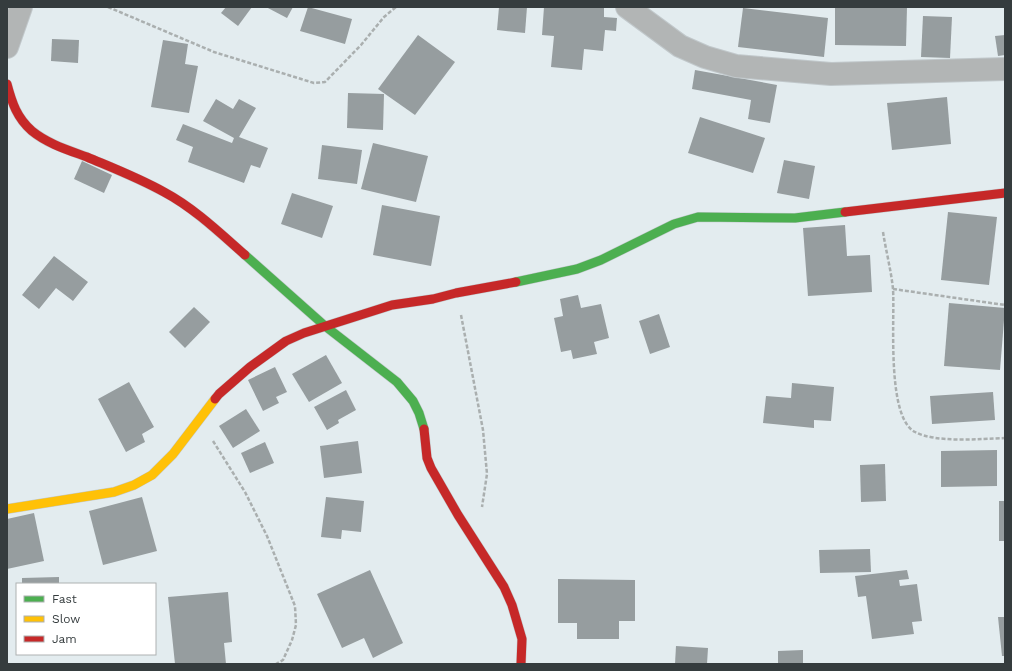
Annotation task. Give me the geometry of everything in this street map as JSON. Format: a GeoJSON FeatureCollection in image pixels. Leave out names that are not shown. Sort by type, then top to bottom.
{"type":"FeatureCollection","features":[{"type":"Feature","properties":{"kind":"street"},"geometry":{"type":"LineString","coordinates":[[7,47],[21,7]]}},
{"type":"Feature","properties":{"kind":"street"},"geometry":{"type":"LineString","coordinates":[[627,7],[680,46],[705,57],[736,66],[831,74],[1005,69]]}},
{"type":"Feature","properties":{"kind":"street"},"geometry":{"type":"LineString","coordinates":[[7,84],[12,104],[21,118],[31,130],[45,141],[127,173],[165,192],[204,219],[325,326],[397,382],[413,402],[423,424],[427,458],[458,515],[504,587],[512,605],[522,639],[521,664]]}},
{"type":"Feature","properties":{"kind":"street"},"geometry":{"type":"LineString","coordinates":[[7,509],[114,492],[134,485],[152,474],[173,454],[219,394],[250,367],[286,341],[325,326],[392,305],[433,299],[576,269],[601,260],[674,224],[698,217],[795,218],[1005,193]]}},
{"type":"Feature","properties":{"kind":"path"},"geometry":{"type":"LineString","coordinates":[[108,7],[214,52],[314,83],[325,82],[361,45],[384,17],[396,7]]}},
{"type":"Feature","properties":{"kind":"path"},"geometry":{"type":"LineString","coordinates":[[879,208],[893,289],[894,366],[897,397],[906,424],[915,432],[941,439],[1005,438]]}},
{"type":"Feature","properties":{"kind":"path"},"geometry":{"type":"LineString","coordinates":[[893,289],[1005,305]]}},
{"type":"Feature","properties":{"kind":"path"},"geometry":{"type":"LineString","coordinates":[[456,293],[484,430],[487,474],[481,511],[478,546]]}},
{"type":"Feature","properties":{"kind":"path"},"geometry":{"type":"LineString","coordinates":[[200,420],[245,492],[267,536],[295,606],[296,626],[292,640],[283,660],[276,664]]}},
{"type":"Feature","properties":{"kind":"building"},"geometry":{"type":"Polygon","coordinates":[[[226,7],[252,7],[238,26],[221,13],[226,7]]]}},
{"type":"Feature","properties":{"kind":"building"},"geometry":{"type":"Polygon","coordinates":[[[266,7],[293,7],[287,18],[266,7]]]}},
{"type":"Feature","properties":{"kind":"building"},"geometry":{"type":"Polygon","coordinates":[[[308,7],[352,19],[345,44],[300,31],[308,7]]]}},
{"type":"Feature","properties":{"kind":"building"},"geometry":{"type":"Polygon","coordinates":[[[499,7],[527,7],[525,33],[497,30],[499,7]]]}},
{"type":"Feature","properties":{"kind":"building"},"geometry":{"type":"Polygon","coordinates":[[[544,7],[604,7],[604,17],[617,18],[616,31],[605,30],[603,51],[584,49],[582,70],[551,67],[554,36],[542,35],[544,7]]]}},
{"type":"Feature","properties":{"kind":"building"},"geometry":{"type":"Polygon","coordinates":[[[835,7],[907,7],[906,46],[835,45],[835,7]]]}},
{"type":"Feature","properties":{"kind":"building"},"geometry":{"type":"Polygon","coordinates":[[[743,8],[828,18],[824,57],[738,47],[743,8]]]}},
{"type":"Feature","properties":{"kind":"building"},"geometry":{"type":"Polygon","coordinates":[[[923,16],[952,17],[950,58],[921,57],[923,16]]]}},
{"type":"Feature","properties":{"kind":"building"},"geometry":{"type":"Polygon","coordinates":[[[418,35],[455,62],[415,115],[378,89],[418,35]]]}},
{"type":"Feature","properties":{"kind":"building"},"geometry":{"type":"Polygon","coordinates":[[[1005,35],[1005,55],[998,56],[995,36],[1005,35]]]}},
{"type":"Feature","properties":{"kind":"building"},"geometry":{"type":"Polygon","coordinates":[[[52,39],[79,40],[78,63],[51,61],[52,39]]]}},
{"type":"Feature","properties":{"kind":"building"},"geometry":{"type":"Polygon","coordinates":[[[163,40],[188,44],[185,64],[198,66],[189,113],[151,107],[163,40]]]}},
{"type":"Feature","properties":{"kind":"building"},"geometry":{"type":"Polygon","coordinates":[[[695,70],[777,85],[770,123],[748,119],[751,100],[692,89],[695,70]]]}},
{"type":"Feature","properties":{"kind":"building"},"geometry":{"type":"Polygon","coordinates":[[[348,93],[384,94],[383,130],[347,128],[348,93]]]}},
{"type":"Feature","properties":{"kind":"building"},"geometry":{"type":"Polygon","coordinates":[[[947,97],[951,144],[892,150],[887,103],[947,97]]]}},
{"type":"Feature","properties":{"kind":"building"},"geometry":{"type":"Polygon","coordinates":[[[216,99],[233,109],[239,99],[256,108],[239,137],[268,148],[260,168],[251,165],[244,183],[188,162],[193,147],[176,140],[183,124],[232,143],[234,138],[203,121],[216,99]]]}},
{"type":"Feature","properties":{"kind":"building"},"geometry":{"type":"Polygon","coordinates":[[[700,117],[765,138],[753,173],[688,153],[700,117]]]}},
{"type":"Feature","properties":{"kind":"building"},"geometry":{"type":"Polygon","coordinates":[[[373,143],[428,156],[416,202],[361,189],[373,143]]]}},
{"type":"Feature","properties":{"kind":"building"},"geometry":{"type":"Polygon","coordinates":[[[322,145],[362,150],[357,184],[318,179],[322,145]]]}},
{"type":"Feature","properties":{"kind":"building"},"geometry":{"type":"Polygon","coordinates":[[[784,160],[815,166],[809,199],[777,193],[784,160]]]}},
{"type":"Feature","properties":{"kind":"building"},"geometry":{"type":"Polygon","coordinates":[[[82,161],[112,175],[104,193],[74,179],[82,161]]]}},
{"type":"Feature","properties":{"kind":"building"},"geometry":{"type":"Polygon","coordinates":[[[292,193],[333,206],[322,238],[281,224],[292,193]]]}},
{"type":"Feature","properties":{"kind":"building"},"geometry":{"type":"Polygon","coordinates":[[[382,205],[440,216],[431,266],[373,255],[382,205]]]}},
{"type":"Feature","properties":{"kind":"building"},"geometry":{"type":"Polygon","coordinates":[[[948,212],[997,217],[989,285],[941,280],[948,212]]]}},
{"type":"Feature","properties":{"kind":"building"},"geometry":{"type":"Polygon","coordinates":[[[845,225],[847,256],[870,255],[872,292],[808,296],[803,228],[845,225]]]}},
{"type":"Feature","properties":{"kind":"building"},"geometry":{"type":"Polygon","coordinates":[[[54,256],[88,282],[73,301],[56,288],[39,309],[22,295],[54,256]]]}},
{"type":"Feature","properties":{"kind":"building"},"geometry":{"type":"Polygon","coordinates":[[[578,295],[581,308],[601,304],[609,338],[594,342],[597,354],[573,359],[571,350],[561,352],[554,318],[563,316],[560,299],[578,295]]]}},
{"type":"Feature","properties":{"kind":"building"},"geometry":{"type":"Polygon","coordinates":[[[949,303],[1005,308],[1000,370],[944,366],[949,303]]]}},
{"type":"Feature","properties":{"kind":"building"},"geometry":{"type":"Polygon","coordinates":[[[194,307],[210,322],[185,348],[169,332],[194,307]]]}},
{"type":"Feature","properties":{"kind":"building"},"geometry":{"type":"Polygon","coordinates":[[[659,314],[670,347],[650,354],[639,321],[659,314]]]}},
{"type":"Feature","properties":{"kind":"building"},"geometry":{"type":"Polygon","coordinates":[[[326,355],[342,383],[309,402],[292,374],[326,355]]]}},
{"type":"Feature","properties":{"kind":"building"},"geometry":{"type":"Polygon","coordinates":[[[275,367],[287,392],[276,397],[279,403],[263,411],[248,380],[275,367]]]}},
{"type":"Feature","properties":{"kind":"building"},"geometry":{"type":"Polygon","coordinates":[[[129,382],[154,427],[142,434],[145,442],[126,452],[98,399],[129,382]]]}},
{"type":"Feature","properties":{"kind":"building"},"geometry":{"type":"Polygon","coordinates":[[[792,383],[834,387],[831,421],[814,420],[814,428],[763,423],[766,396],[791,398],[792,383]]]}},
{"type":"Feature","properties":{"kind":"building"},"geometry":{"type":"Polygon","coordinates":[[[346,390],[356,410],[338,420],[339,423],[327,430],[314,407],[346,390]]]}},
{"type":"Feature","properties":{"kind":"building"},"geometry":{"type":"Polygon","coordinates":[[[993,392],[995,420],[932,424],[930,396],[993,392]]]}},
{"type":"Feature","properties":{"kind":"building"},"geometry":{"type":"Polygon","coordinates":[[[246,409],[260,431],[233,448],[219,426],[246,409]]]}},
{"type":"Feature","properties":{"kind":"building"},"geometry":{"type":"Polygon","coordinates":[[[358,441],[362,473],[324,478],[320,446],[358,441]]]}},
{"type":"Feature","properties":{"kind":"building"},"geometry":{"type":"Polygon","coordinates":[[[265,442],[274,463],[250,473],[241,453],[265,442]]]}},
{"type":"Feature","properties":{"kind":"building"},"geometry":{"type":"Polygon","coordinates":[[[997,450],[997,486],[941,487],[941,451],[997,450]]]}},
{"type":"Feature","properties":{"kind":"building"},"geometry":{"type":"Polygon","coordinates":[[[885,464],[886,501],[861,502],[860,465],[885,464]]]}},
{"type":"Feature","properties":{"kind":"building"},"geometry":{"type":"Polygon","coordinates":[[[142,497],[157,551],[103,565],[89,511],[142,497]]]}},
{"type":"Feature","properties":{"kind":"building"},"geometry":{"type":"Polygon","coordinates":[[[326,497],[364,501],[361,532],[342,530],[341,539],[321,537],[326,497]]]}},
{"type":"Feature","properties":{"kind":"building"},"geometry":{"type":"Polygon","coordinates":[[[999,501],[1005,501],[1005,541],[999,541],[999,501]]]}},
{"type":"Feature","properties":{"kind":"building"},"geometry":{"type":"Polygon","coordinates":[[[34,513],[44,561],[7,569],[7,519],[34,513]]]}},
{"type":"Feature","properties":{"kind":"building"},"geometry":{"type":"Polygon","coordinates":[[[870,549],[871,572],[820,573],[819,550],[870,549]]]}},
{"type":"Feature","properties":{"kind":"building"},"geometry":{"type":"Polygon","coordinates":[[[370,570],[403,643],[373,658],[364,638],[342,648],[317,594],[370,570]]]}},
{"type":"Feature","properties":{"kind":"building"},"geometry":{"type":"Polygon","coordinates":[[[907,570],[909,579],[899,580],[900,586],[917,584],[922,621],[912,622],[914,634],[872,639],[866,596],[858,597],[855,576],[907,570]]]}},
{"type":"Feature","properties":{"kind":"building"},"geometry":{"type":"Polygon","coordinates":[[[59,577],[59,583],[22,583],[22,578],[59,577]]]}},
{"type":"Feature","properties":{"kind":"building"},"geometry":{"type":"Polygon","coordinates":[[[558,579],[635,580],[635,621],[619,621],[619,639],[577,639],[577,623],[558,623],[558,579]]]}},
{"type":"Feature","properties":{"kind":"building"},"geometry":{"type":"Polygon","coordinates":[[[228,592],[232,642],[224,643],[226,664],[175,664],[168,597],[228,592]]]}},
{"type":"Feature","properties":{"kind":"building"},"geometry":{"type":"Polygon","coordinates":[[[998,617],[1005,617],[1005,656],[1002,656],[998,617]]]}},
{"type":"Feature","properties":{"kind":"building"},"geometry":{"type":"Polygon","coordinates":[[[676,646],[708,648],[707,664],[675,664],[676,646]]]}},
{"type":"Feature","properties":{"kind":"building"},"geometry":{"type":"Polygon","coordinates":[[[803,650],[803,664],[778,664],[778,651],[803,650]]]}},
{"type":"Feature","properties":{"kind":"traffic: fast"},"geometry":{"type":"LineString","coordinates":[[516,282],[577,269],[601,260],[674,224],[698,217],[795,218],[845,212]]}},
{"type":"Feature","properties":{"kind":"traffic: fast"},"geometry":{"type":"LineString","coordinates":[[245,255],[325,326],[397,382],[413,401],[424,429]]}},
{"type":"Feature","properties":{"kind":"traffic: slow"},"geometry":{"type":"LineString","coordinates":[[7,509],[114,492],[134,485],[152,475],[173,454],[215,399]]}},
{"type":"Feature","properties":{"kind":"traffic: jam"},"geometry":{"type":"LineString","coordinates":[[7,84],[13,104],[22,121],[38,136],[58,146],[126,173],[175,198],[196,213],[245,255]]}},
{"type":"Feature","properties":{"kind":"traffic: jam"},"geometry":{"type":"LineString","coordinates":[[845,212],[1005,193]]}},
{"type":"Feature","properties":{"kind":"traffic: jam"},"geometry":{"type":"LineString","coordinates":[[215,399],[250,367],[286,341],[304,333],[392,305],[433,299],[456,293],[516,282]]}},
{"type":"Feature","properties":{"kind":"traffic: jam"},"geometry":{"type":"LineString","coordinates":[[424,429],[427,458],[431,468],[458,515],[504,587],[512,605],[522,639],[521,664]]}}]}
